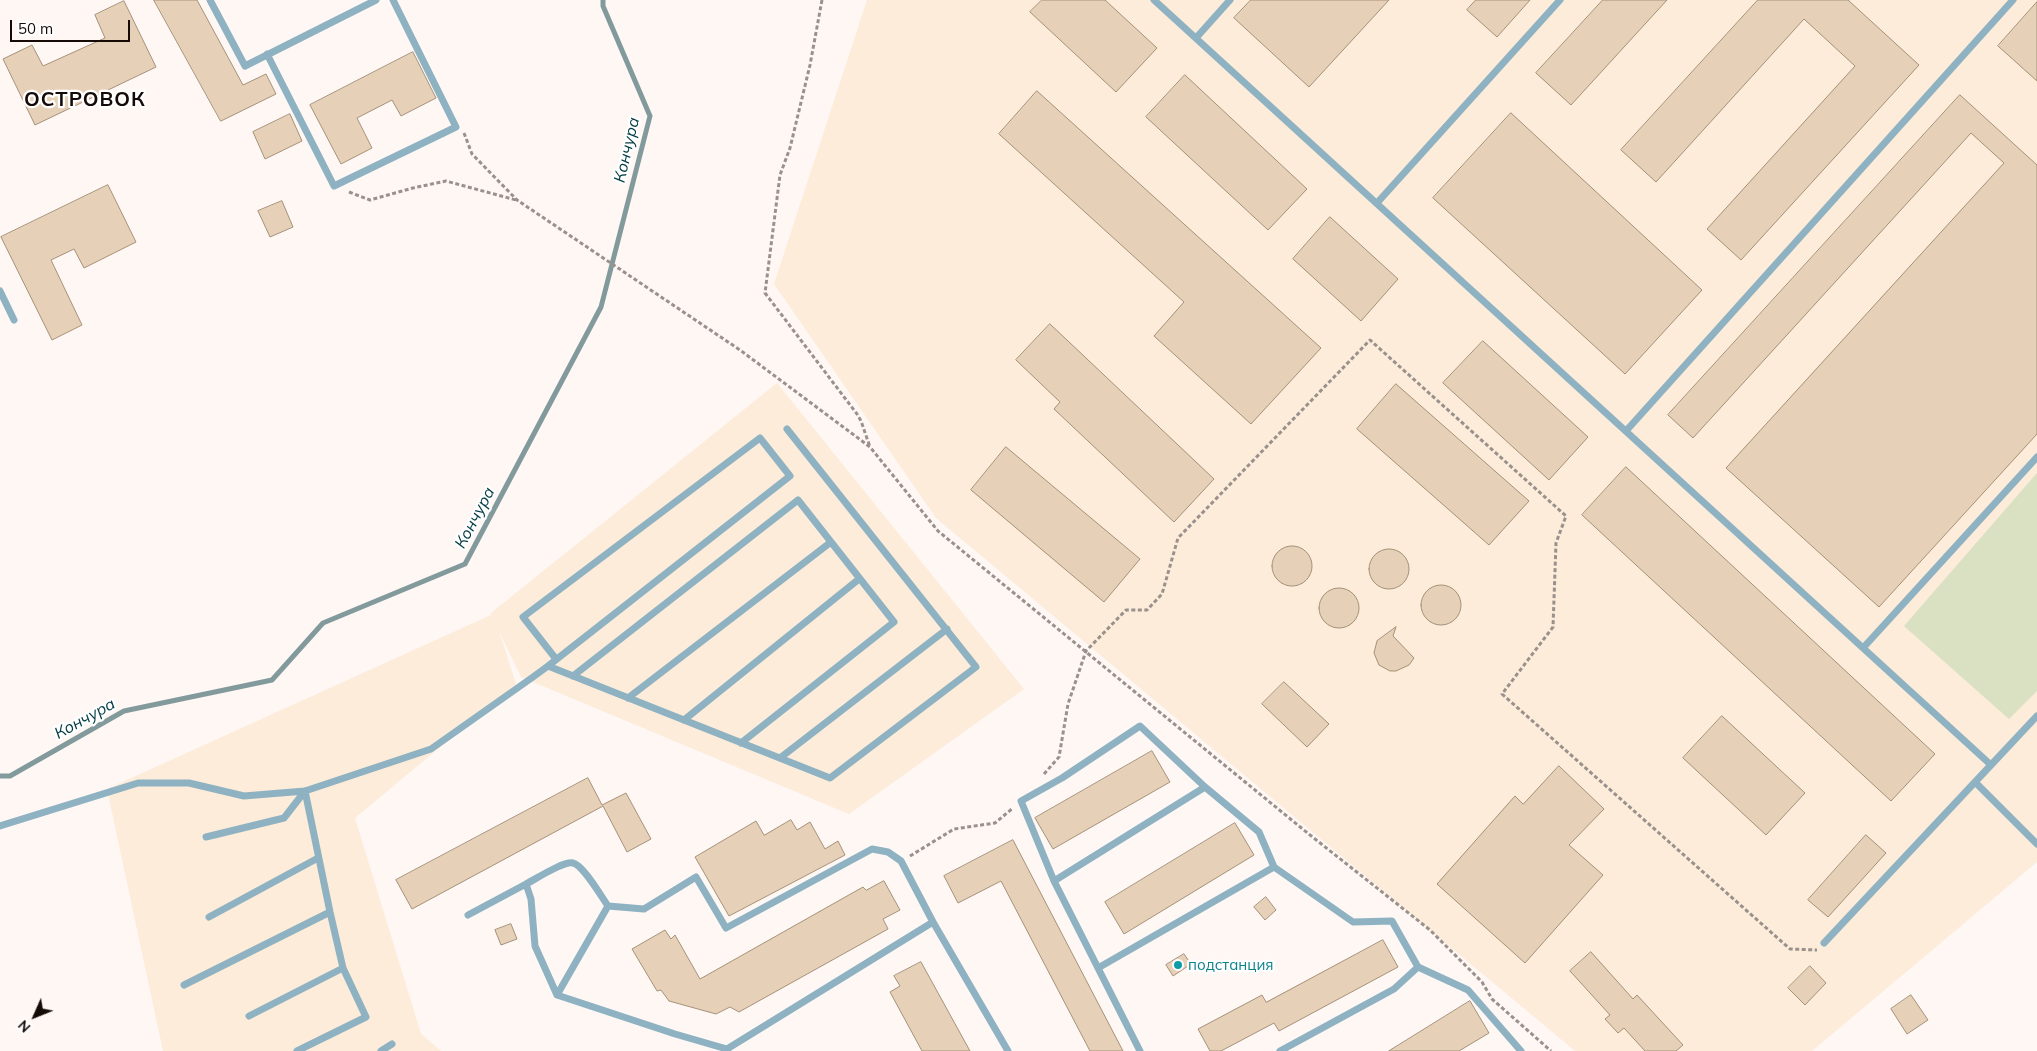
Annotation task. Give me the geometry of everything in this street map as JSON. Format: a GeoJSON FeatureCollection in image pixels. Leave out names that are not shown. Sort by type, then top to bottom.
{"type":"FeatureCollection","features":[{"type":"Feature","properties":{"kind":"lane"},"geometry":{"type":"LineString","coordinates":[[210,0],[245,66],[376,0]]}},
{"type":"Feature","properties":{"kind":"lane"},"geometry":{"type":"LineString","coordinates":[[268,54],[334,186],[456,127],[393,0]]}},
{"type":"Feature","properties":{"kind":"lane"},"geometry":{"type":"LineString","coordinates":[[1154,0],[1991,765]]}},
{"type":"Feature","properties":{"kind":"lane"},"geometry":{"type":"LineString","coordinates":[[1196,38],[1230,0]]}},
{"type":"Feature","properties":{"kind":"lane"},"geometry":{"type":"LineString","coordinates":[[1377,203],[1560,0]]}},
{"type":"Feature","properties":{"kind":"lane"},"geometry":{"type":"LineString","coordinates":[[1626,431],[2013,0]]}},
{"type":"Feature","properties":{"kind":"lane"},"geometry":{"type":"LineString","coordinates":[[0,291],[14,320]]}},
{"type":"Feature","properties":{"kind":"lane"},"geometry":{"type":"LineString","coordinates":[[548,666],[830,778],[976,667],[787,430]]}},
{"type":"Feature","properties":{"kind":"lane"},"geometry":{"type":"LineString","coordinates":[[0,826],[138,783],[189,783],[244,796],[305,791],[431,749],[556,660],[790,476],[760,438],[523,617],[556,660]]}},
{"type":"Feature","properties":{"kind":"lane"},"geometry":{"type":"LineString","coordinates":[[1863,648],[2037,457]]}},
{"type":"Feature","properties":{"kind":"lane"},"geometry":{"type":"LineString","coordinates":[[573,676],[798,500],[894,622],[741,743]]}},
{"type":"Feature","properties":{"kind":"lane"},"geometry":{"type":"LineString","coordinates":[[628,698],[830,542]]}},
{"type":"Feature","properties":{"kind":"lane"},"geometry":{"type":"LineString","coordinates":[[684,720],[859,579]]}},
{"type":"Feature","properties":{"kind":"lane"},"geometry":{"type":"LineString","coordinates":[[780,758],[947,629]]}},
{"type":"Feature","properties":{"kind":"lane"},"geometry":{"type":"LineString","coordinates":[[1824,944],[2037,716]]}},
{"type":"Feature","properties":{"kind":"lane"},"geometry":{"type":"LineString","coordinates":[[1140,1051],[1054,881],[1021,801],[1062,778],[1140,726],[1205,787],[1259,832],[1274,867],[1353,922],[1392,921],[1418,967],[1468,990],[1521,1051]]}},
{"type":"Feature","properties":{"kind":"lane"},"geometry":{"type":"LineString","coordinates":[[1975,782],[2037,844]]}},
{"type":"Feature","properties":{"kind":"lane"},"geometry":{"type":"LineString","coordinates":[[1054,881],[1205,787]]}},
{"type":"Feature","properties":{"kind":"lane"},"geometry":{"type":"LineString","coordinates":[[206,837],[284,818],[305,791]]}},
{"type":"Feature","properties":{"kind":"lane"},"geometry":{"type":"LineString","coordinates":[[297,1051],[366,1017],[343,968],[305,791]]}},
{"type":"Feature","properties":{"kind":"lane"},"geometry":{"type":"LineString","coordinates":[[468,915],[567,863],[575,863],[581,868],[608,906],[644,909],[696,877],[726,928],[872,849],[888,852],[901,861],[933,922],[1008,1051]]}},
{"type":"Feature","properties":{"kind":"lane"},"geometry":{"type":"LineString","coordinates":[[209,917],[318,858]]}},
{"type":"Feature","properties":{"kind":"lane"},"geometry":{"type":"LineString","coordinates":[[1098,968],[1274,867]]}},
{"type":"Feature","properties":{"kind":"lane"},"geometry":{"type":"LineString","coordinates":[[526,884],[531,898],[535,946],[557,995],[730,1050],[933,922]]}},
{"type":"Feature","properties":{"kind":"lane"},"geometry":{"type":"LineString","coordinates":[[557,995],[608,906]]}},
{"type":"Feature","properties":{"kind":"lane"},"geometry":{"type":"LineString","coordinates":[[184,985],[330,912]]}},
{"type":"Feature","properties":{"kind":"lane"},"geometry":{"type":"LineString","coordinates":[[1280,1051],[1394,989],[1418,967]]}},
{"type":"Feature","properties":{"kind":"lane"},"geometry":{"type":"LineString","coordinates":[[249,1016],[343,968]]}},
{"type":"Feature","properties":{"kind":"lane"},"geometry":{"type":"LineString","coordinates":[[381,1051],[392,1044]]}},
{"type":"Feature","properties":{"kind":"path"},"geometry":{"type":"LineString","coordinates":[[822,0],[810,65],[790,148],[780,175],[765,293],[857,414],[870,447]]}},
{"type":"Feature","properties":{"kind":"path"},"geometry":{"type":"LineString","coordinates":[[334,186],[370,200],[446,181],[517,200],[740,350],[870,447],[938,531],[1310,835],[1430,930],[1482,982],[1492,999],[1551,1051]]}},
{"type":"Feature","properties":{"kind":"path"},"geometry":{"type":"LineString","coordinates":[[1040,779],[1059,757],[1068,704],[1086,651],[1126,610],[1146,610],[1162,594],[1178,538],[1370,340],[1566,516],[1556,543],[1553,627],[1502,694],[1790,950],[1819,950]]}},
{"type":"Feature","properties":{"kind":"path"},"geometry":{"type":"LineString","coordinates":[[901,861],[954,829],[995,823],[1021,801]]}},
{"type":"Feature","properties":{"kind":"shaded area"},"geometry":{"type":"Polygon","coordinates":[[[867,0],[2037,0],[2037,862],[1812,1051],[1575,1051],[936,518],[774,284],[867,0]]]}},
{"type":"Feature","properties":{"kind":"shaded area"},"geometry":{"type":"Polygon","coordinates":[[[777,383],[1024,689],[849,814],[521,677],[499,631],[516,684],[355,818],[421,1034],[441,1051],[163,1051],[107,789],[491,615],[491,613],[777,383]]]}},
{"type":"Feature","properties":{"kind":"green space"},"geometry":{"type":"Polygon","coordinates":[[[2037,473],[2037,691],[2009,719],[1904,626],[2037,473]]]}},
{"type":"Feature","properties":{"kind":"building"},"geometry":{"type":"Polygon","coordinates":[[[154,0],[197,0],[243,85],[266,74],[276,94],[221,121],[154,0]]]}},
{"type":"Feature","properties":{"kind":"building"},"geometry":{"type":"Polygon","coordinates":[[[1042,0],[1105,0],[1157,48],[1116,92],[1030,12],[1042,0]]]}},
{"type":"Feature","properties":{"kind":"building"},"geometry":{"type":"Polygon","coordinates":[[[1251,0],[1389,0],[1309,87],[1234,18],[1251,0]]]}},
{"type":"Feature","properties":{"kind":"building"},"geometry":{"type":"Polygon","coordinates":[[[1476,0],[1530,0],[1497,37],[1467,10],[1476,0]]]}},
{"type":"Feature","properties":{"kind":"building"},"geometry":{"type":"Polygon","coordinates":[[[1603,0],[1667,0],[1571,105],[1536,73],[1603,0]]]}},
{"type":"Feature","properties":{"kind":"building"},"geometry":{"type":"Polygon","coordinates":[[[1758,0],[1848,0],[1919,65],[1741,260],[1707,229],[1855,66],[1804,19],[1656,182],[1621,150],[1758,0]]]}},
{"type":"Feature","properties":{"kind":"building"},"geometry":{"type":"Polygon","coordinates":[[[124,1],[156,67],[35,125],[3,59],[32,45],[43,66],[105,38],[95,15],[124,1]]]}},
{"type":"Feature","properties":{"kind":"building"},"geometry":{"type":"Polygon","coordinates":[[[2037,2],[2037,81],[1998,46],[2037,2]]]}},
{"type":"Feature","properties":{"kind":"building"},"geometry":{"type":"Polygon","coordinates":[[[413,52],[436,98],[401,116],[392,100],[357,118],[372,148],[341,164],[310,105],[413,52]]]}},
{"type":"Feature","properties":{"kind":"building"},"geometry":{"type":"Polygon","coordinates":[[[1185,75],[1307,189],[1268,230],[1146,117],[1185,75]]]}},
{"type":"Feature","properties":{"kind":"building"},"geometry":{"type":"Polygon","coordinates":[[[1037,91],[1321,348],[1251,424],[1154,336],[1184,302],[999,134],[1037,91]]]}},
{"type":"Feature","properties":{"kind":"building"},"geometry":{"type":"Polygon","coordinates":[[[1960,95],[2037,165],[2037,434],[1879,607],[1726,468],[2004,163],[1971,133],[1693,438],[1668,415],[1960,95]]]}},
{"type":"Feature","properties":{"kind":"building"},"geometry":{"type":"Polygon","coordinates":[[[1511,113],[1702,290],[1625,374],[1433,198],[1511,113]]]}},
{"type":"Feature","properties":{"kind":"building"},"geometry":{"type":"Polygon","coordinates":[[[290,114],[302,141],[265,159],[253,132],[290,114]]]}},
{"type":"Feature","properties":{"kind":"building"},"geometry":{"type":"Polygon","coordinates":[[[108,185],[136,242],[84,268],[74,249],[51,260],[82,325],[52,340],[1,237],[108,185]]]}},
{"type":"Feature","properties":{"kind":"building"},"geometry":{"type":"Polygon","coordinates":[[[282,201],[293,227],[270,237],[258,211],[282,201]]]}},
{"type":"Feature","properties":{"kind":"building"},"geometry":{"type":"Polygon","coordinates":[[[1330,217],[1398,279],[1361,321],[1293,259],[1330,217]]]}},
{"type":"Feature","properties":{"kind":"building"},"geometry":{"type":"Polygon","coordinates":[[[1050,324],[1214,479],[1174,522],[1054,409],[1060,402],[1016,360],[1050,324]]]}},
{"type":"Feature","properties":{"kind":"building"},"geometry":{"type":"Polygon","coordinates":[[[1483,341],[1588,437],[1549,480],[1443,383],[1483,341]]]}},
{"type":"Feature","properties":{"kind":"building"},"geometry":{"type":"Polygon","coordinates":[[[1396,384],[1529,501],[1489,545],[1357,429],[1396,384]]]}},
{"type":"Feature","properties":{"kind":"building"},"geometry":{"type":"Polygon","coordinates":[[[1006,447],[1140,559],[1104,602],[971,490],[1006,447]]]}},
{"type":"Feature","properties":{"kind":"building"},"geometry":{"type":"Polygon","coordinates":[[[1626,467],[1935,754],[1891,801],[1582,515],[1626,467]]]}},
{"type":"Feature","properties":{"kind":"building"},"geometry":{"type":"Polygon","coordinates":[[[1296,546],[1303,549],[1309,555],[1312,566],[1311,574],[1303,583],[1296,586],[1288,586],[1281,583],[1273,574],[1272,562],[1275,555],[1284,547],[1296,546]]]}},
{"type":"Feature","properties":{"kind":"building"},"geometry":{"type":"Polygon","coordinates":[[[1393,549],[1400,552],[1406,558],[1409,569],[1408,577],[1400,586],[1393,589],[1385,589],[1378,586],[1370,577],[1369,565],[1372,558],[1381,550],[1393,549]]]}},
{"type":"Feature","properties":{"kind":"building"},"geometry":{"type":"Polygon","coordinates":[[[1445,585],[1452,588],[1458,594],[1461,605],[1460,613],[1452,622],[1445,625],[1437,625],[1430,622],[1422,613],[1421,601],[1424,594],[1433,586],[1445,585]]]}},
{"type":"Feature","properties":{"kind":"building"},"geometry":{"type":"Polygon","coordinates":[[[1343,588],[1350,591],[1356,597],[1359,608],[1358,616],[1350,625],[1343,628],[1335,628],[1328,625],[1320,616],[1319,604],[1322,597],[1331,589],[1343,588]]]}},
{"type":"Feature","properties":{"kind":"building"},"geometry":{"type":"Polygon","coordinates":[[[1396,627],[1393,636],[1414,658],[1409,665],[1396,671],[1390,671],[1379,665],[1374,653],[1377,641],[1396,627]]]}},
{"type":"Feature","properties":{"kind":"building"},"geometry":{"type":"Polygon","coordinates":[[[1284,682],[1329,724],[1307,747],[1262,704],[1284,682]]]}},
{"type":"Feature","properties":{"kind":"building"},"geometry":{"type":"Polygon","coordinates":[[[1722,716],[1805,793],[1766,835],[1683,758],[1722,716]]]}},
{"type":"Feature","properties":{"kind":"building"},"geometry":{"type":"Polygon","coordinates":[[[1152,751],[1170,782],[1053,849],[1035,818],[1152,751]]]}},
{"type":"Feature","properties":{"kind":"building"},"geometry":{"type":"Polygon","coordinates":[[[1559,766],[1604,809],[1569,845],[1603,875],[1525,963],[1437,884],[1515,796],[1523,804],[1559,766]]]}},
{"type":"Feature","properties":{"kind":"building"},"geometry":{"type":"Polygon","coordinates":[[[588,778],[602,805],[626,793],[651,839],[627,852],[603,806],[412,909],[396,880],[588,778]]]}},
{"type":"Feature","properties":{"kind":"building"},"geometry":{"type":"Polygon","coordinates":[[[791,820],[797,830],[810,822],[825,849],[838,841],[845,855],[729,916],[695,857],[756,821],[764,835],[791,820]]]}},
{"type":"Feature","properties":{"kind":"building"},"geometry":{"type":"Polygon","coordinates":[[[1235,823],[1254,855],[1124,934],[1105,902],[1235,823]]]}},
{"type":"Feature","properties":{"kind":"building"},"geometry":{"type":"Polygon","coordinates":[[[1866,835],[1886,853],[1828,917],[1808,900],[1866,835]]]}},
{"type":"Feature","properties":{"kind":"building"},"geometry":{"type":"Polygon","coordinates":[[[1013,840],[1123,1051],[1090,1051],[1001,881],[958,903],[944,876],[1013,840]]]}},
{"type":"Feature","properties":{"kind":"building"},"geometry":{"type":"Polygon","coordinates":[[[884,881],[900,910],[883,919],[888,929],[739,1012],[730,1007],[716,1014],[669,1001],[661,990],[657,991],[632,949],[665,930],[671,939],[675,935],[700,979],[863,887],[866,890],[884,881]]]}},
{"type":"Feature","properties":{"kind":"building"},"geometry":{"type":"Polygon","coordinates":[[[1266,897],[1276,910],[1265,920],[1254,907],[1266,897]]]}},
{"type":"Feature","properties":{"kind":"building"},"geometry":{"type":"Polygon","coordinates":[[[511,924],[517,939],[501,945],[495,930],[511,924]]]}},
{"type":"Feature","properties":{"kind":"building"},"geometry":{"type":"Polygon","coordinates":[[[1383,940],[1398,967],[1279,1031],[1274,1023],[1221,1051],[1210,1051],[1198,1029],[1262,995],[1266,1002],[1383,940]]]}},
{"type":"Feature","properties":{"kind":"building"},"geometry":{"type":"Polygon","coordinates":[[[1591,952],[1633,999],[1637,995],[1683,1045],[1676,1051],[1645,1051],[1624,1028],[1618,1033],[1605,1019],[1610,1015],[1570,971],[1591,952]]]}},
{"type":"Feature","properties":{"kind":"building","name":"подстанция"},"geometry":{"type":"Polygon","coordinates":[[[1184,954],[1191,964],[1173,976],[1166,965],[1184,954]]]}},
{"type":"Feature","properties":{"kind":"building"},"geometry":{"type":"Polygon","coordinates":[[[921,962],[970,1051],[922,1051],[890,992],[900,986],[894,976],[921,962]]]}},
{"type":"Feature","properties":{"kind":"building"},"geometry":{"type":"Polygon","coordinates":[[[1810,966],[1826,983],[1805,1005],[1788,988],[1810,966]]]}},
{"type":"Feature","properties":{"kind":"building"},"geometry":{"type":"Polygon","coordinates":[[[1911,995],[1928,1020],[1907,1034],[1891,1009],[1911,995]]]}},
{"type":"Feature","properties":{"kind":"building"},"geometry":{"type":"Polygon","coordinates":[[[1470,1001],[1489,1033],[1459,1051],[1389,1051],[1470,1001]]]}},
{"type":"Feature","properties":{"kind":"waterway","name":"Кончура"},"geometry":{"type":"LineString","coordinates":[[0,776],[10,776],[124,711],[272,680],[323,623],[465,564],[601,307],[650,116],[603,6],[603,0]]}},
{"type":"Feature","properties":{"kind":"place","name":"подстанция"},"geometry":{"type":"Point","coordinates":[1178,965]}},
{"type":"Feature","properties":{"kind":"district","name":"ОСТРОВОК"},"geometry":{"type":"Point","coordinates":[85,100]}}]}
